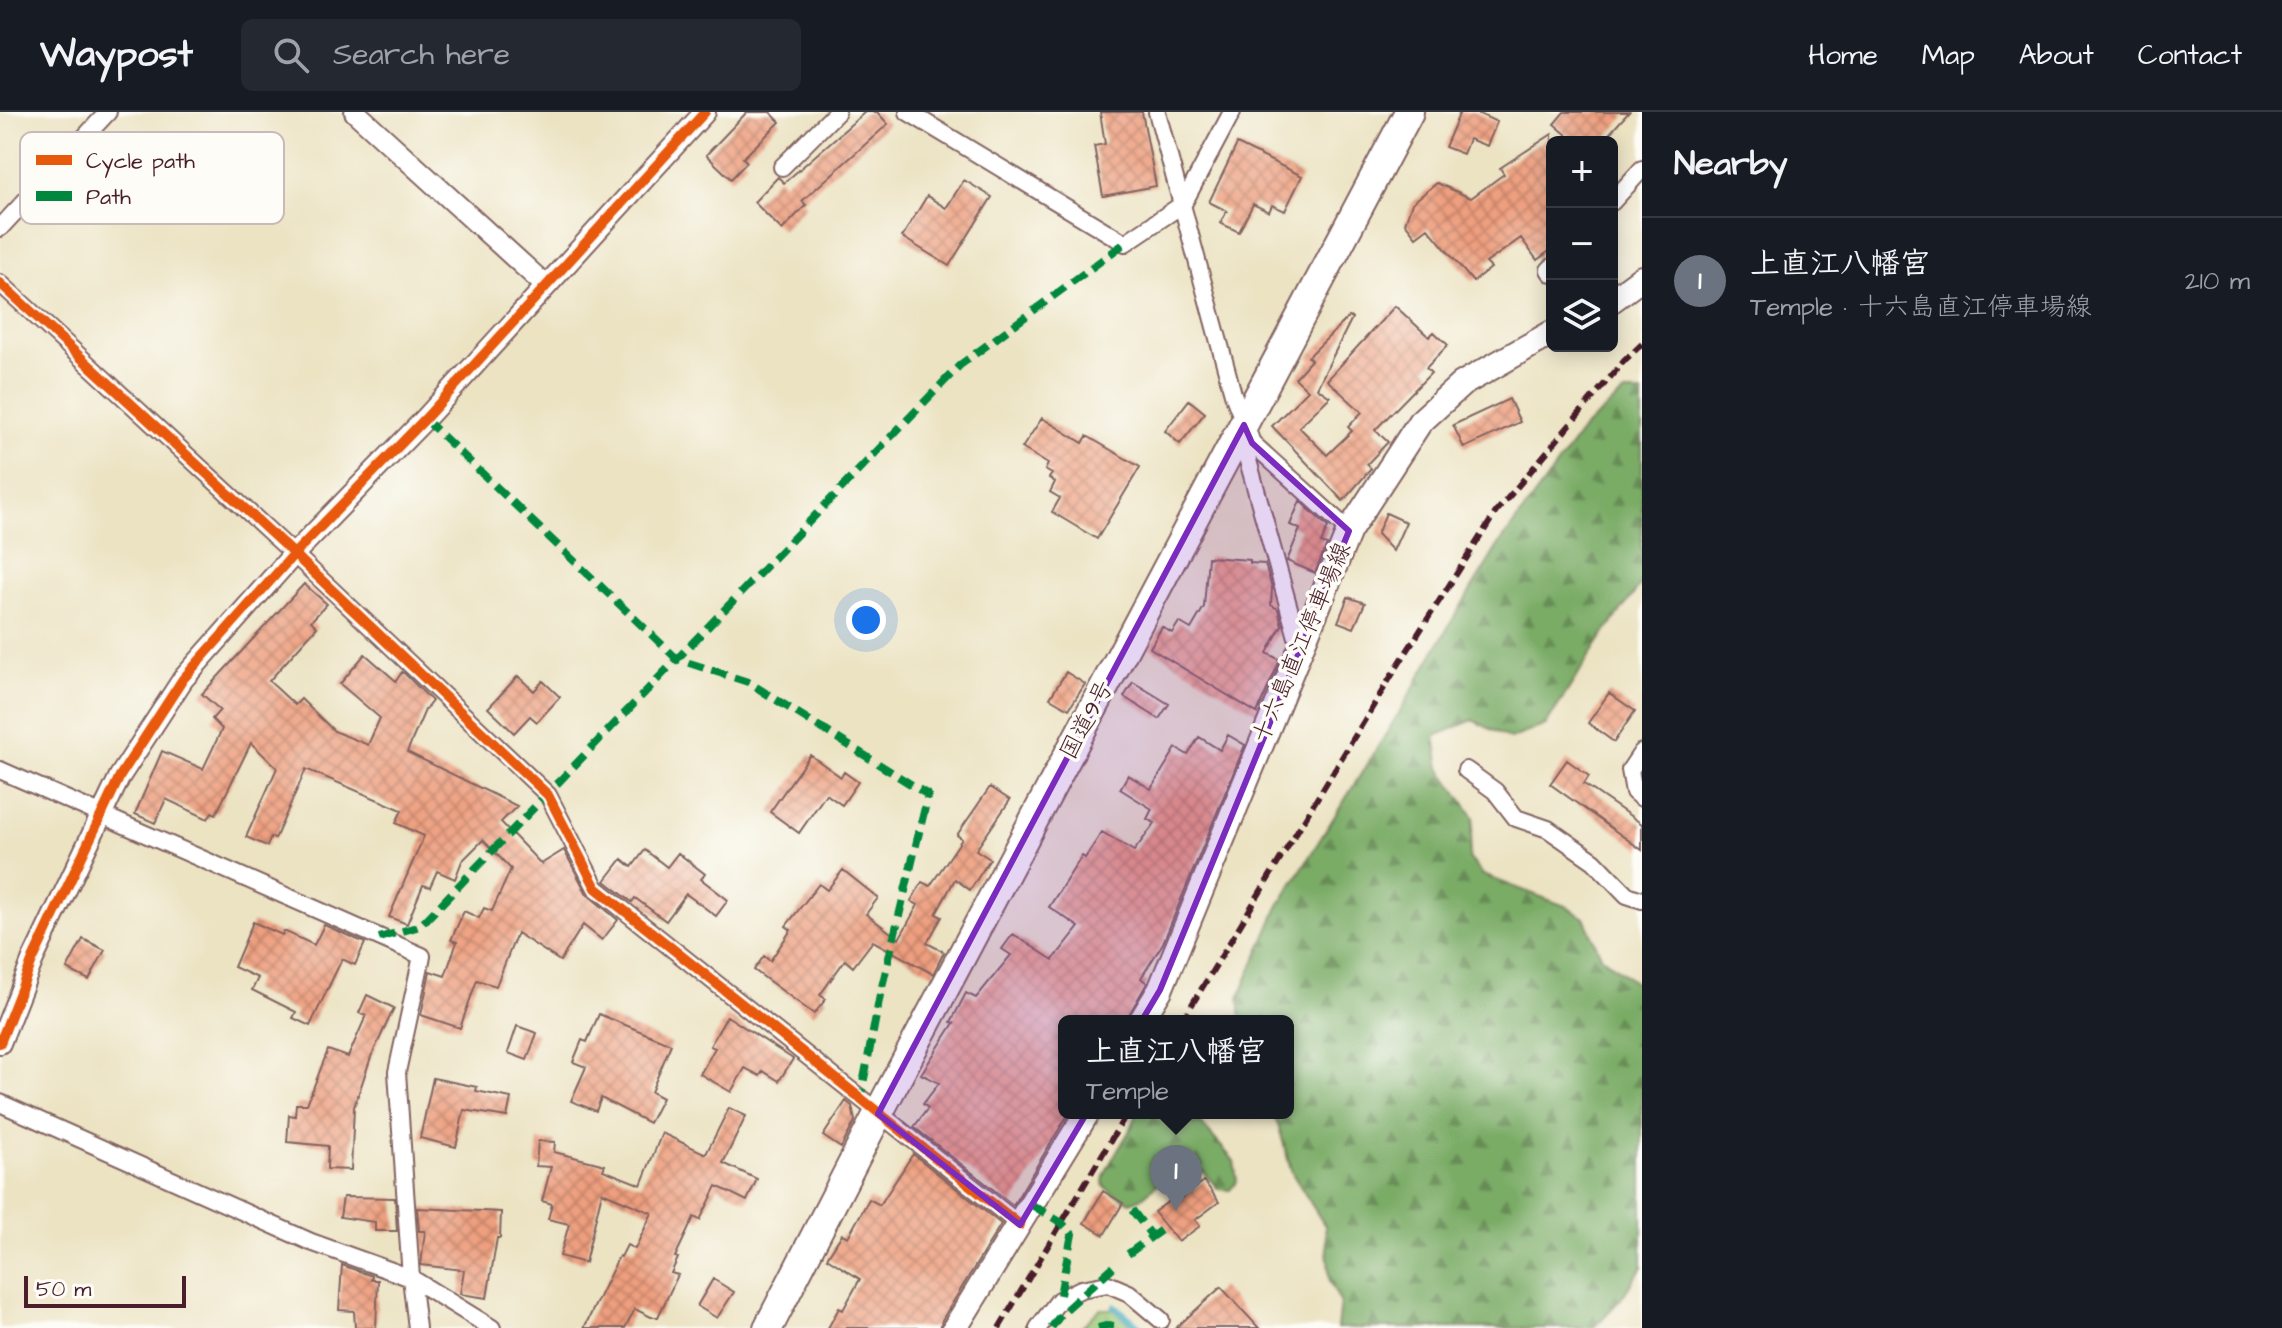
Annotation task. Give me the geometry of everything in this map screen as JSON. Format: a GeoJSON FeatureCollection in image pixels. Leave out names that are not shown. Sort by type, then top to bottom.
{"type":"FeatureCollection","features":[{"type":"Feature","properties":{"kind":"highway","name":"国道9号"},"geometry":{"type":"LineString","coordinates":[[768,1328],[878,1114],[1248,434],[1409,112]]}},
{"type":"Feature","properties":{"kind":"main road"},"geometry":{"type":"LineString","coordinates":[[1618,296],[1642,278]]}},
{"type":"Feature","properties":{"kind":"main road","name":"十六島直江停車場線"},"geometry":{"type":"LineString","coordinates":[[1145,1015],[1160,990],[1349,531],[1420,422],[1462,384],[1546,336]]}},
{"type":"Feature","properties":{"kind":"main road"},"geometry":{"type":"LineString","coordinates":[[955,1328],[1083,1119]]}},
{"type":"Feature","properties":{"kind":"street"},"geometry":{"type":"LineString","coordinates":[[89,132],[108,112]]}},
{"type":"Feature","properties":{"kind":"street"},"geometry":{"type":"LineString","coordinates":[[355,112],[546,286]]}},
{"type":"Feature","properties":{"kind":"street"},"geometry":{"type":"LineString","coordinates":[[0,1043],[33,959],[120,776],[183,679],[294,554],[425,419],[705,112]]}},
{"type":"Feature","properties":{"kind":"street"},"geometry":{"type":"LineString","coordinates":[[782,167],[837,112]]}},
{"type":"Feature","properties":{"kind":"street"},"geometry":{"type":"LineString","coordinates":[[908,112],[1125,243],[1183,204],[1232,112]]}},
{"type":"Feature","properties":{"kind":"street"},"geometry":{"type":"LineString","coordinates":[[1157,112],[1233,394],[1248,434],[1247,457],[1300,648]]}},
{"type":"Feature","properties":{"kind":"street"},"geometry":{"type":"LineString","coordinates":[[1618,195],[1642,169]]}},
{"type":"Feature","properties":{"kind":"street"},"geometry":{"type":"LineString","coordinates":[[0,228],[20,207]]}},
{"type":"Feature","properties":{"kind":"street"},"geometry":{"type":"LineString","coordinates":[[0,283],[294,554],[548,795],[596,888],[1020,1225]]}},
{"type":"Feature","properties":{"kind":"street"},"geometry":{"type":"LineString","coordinates":[[1248,434],[1349,531]]}},
{"type":"Feature","properties":{"kind":"street"},"geometry":{"type":"LineString","coordinates":[[1642,752],[1630,770],[1634,792],[1642,798]]}},
{"type":"Feature","properties":{"kind":"street"},"geometry":{"type":"LineString","coordinates":[[0,770],[422,956],[397,1072],[417,1328]]}},
{"type":"Feature","properties":{"kind":"street"},"geometry":{"type":"LineString","coordinates":[[1466,770],[1495,791],[1516,818],[1548,829],[1594,861],[1627,895],[1642,900]]}},
{"type":"Feature","properties":{"kind":"street"},"geometry":{"type":"LineString","coordinates":[[0,1103],[311,1242],[411,1278],[492,1328]]}},
{"type":"Feature","properties":{"kind":"street"},"geometry":{"type":"LineString","coordinates":[[1038,1328],[1059,1300],[1081,1289],[1108,1284],[1129,1293],[1161,1320]]}},
{"type":"Feature","properties":{"kind":"highlighted area"},"geometry":{"type":"Polygon","coordinates":[[[1244,425],[1252,443],[1349,531],[1160,990],[1020,1225],[878,1114],[1244,425]]]}},
{"type":"Feature","properties":{"kind":"green space"},"geometry":{"type":"Polygon","coordinates":[[[1624,393],[1642,393],[1642,583],[1601,638],[1546,725],[1510,739],[1473,720],[1435,736],[1440,768],[1474,817],[1469,858],[1483,875],[1565,906],[1584,918],[1601,956],[1638,985],[1642,980],[1642,1267],[1620,1300],[1593,1328],[1337,1328],[1340,1302],[1330,1282],[1325,1226],[1292,1173],[1275,1119],[1294,1119],[1294,1015],[1240,1015],[1239,998],[1278,907],[1498,546],[1584,428],[1624,393]]]}},
{"type":"Feature","properties":{"kind":"green space"},"geometry":{"type":"Polygon","coordinates":[[[1197,1119],[1234,1161],[1237,1181],[1230,1190],[1218,1189],[1203,1171],[1181,1178],[1165,1178],[1141,1198],[1131,1202],[1109,1191],[1103,1180],[1134,1121],[1197,1119]]]}},
{"type":"Feature","properties":{"kind":"green space"},"geometry":{"type":"Polygon","coordinates":[[[1100,1309],[1113,1309],[1136,1328],[1081,1328],[1100,1309]]]}},
{"type":"Feature","properties":{"kind":"building"},"geometry":{"type":"Polygon","coordinates":[[[747,112],[770,112],[780,122],[743,158],[747,162],[731,179],[706,155],[747,112]]]}},
{"type":"Feature","properties":{"kind":"building"},"geometry":{"type":"Polygon","coordinates":[[[865,112],[877,112],[888,124],[802,201],[806,205],[782,230],[754,202],[778,177],[784,183],[865,112]]]}},
{"type":"Feature","properties":{"kind":"building"},"geometry":{"type":"Polygon","coordinates":[[[1100,112],[1142,112],[1156,186],[1103,196],[1094,146],[1105,144],[1100,112]]]}},
{"type":"Feature","properties":{"kind":"building"},"geometry":{"type":"Polygon","coordinates":[[[1460,112],[1475,112],[1497,122],[1487,146],[1469,139],[1463,154],[1445,147],[1460,112]]]}},
{"type":"Feature","properties":{"kind":"building"},"geometry":{"type":"Polygon","coordinates":[[[1564,112],[1629,112],[1607,136],[1568,136],[1554,124],[1564,112]]]}},
{"type":"Feature","properties":{"kind":"building"},"geometry":{"type":"Polygon","coordinates":[[[1546,138],[1546,253],[1537,260],[1521,238],[1486,263],[1491,268],[1473,282],[1428,228],[1416,237],[1405,223],[1412,203],[1437,183],[1471,198],[1504,174],[1500,168],[1546,138]]]}},
{"type":"Feature","properties":{"kind":"building"},"geometry":{"type":"Polygon","coordinates":[[[1237,144],[1302,176],[1285,211],[1272,205],[1269,212],[1253,204],[1239,232],[1220,223],[1227,211],[1209,202],[1237,144]]]}},
{"type":"Feature","properties":{"kind":"building"},"geometry":{"type":"Polygon","coordinates":[[[964,180],[992,197],[949,266],[902,237],[927,196],[946,208],[964,180]]]}},
{"type":"Feature","properties":{"kind":"building"},"geometry":{"type":"Polygon","coordinates":[[[1395,306],[1429,337],[1434,332],[1448,345],[1426,368],[1431,373],[1375,430],[1388,442],[1367,464],[1371,469],[1343,501],[1272,426],[1308,390],[1295,378],[1311,360],[1308,357],[1349,317],[1352,318],[1317,388],[1330,397],[1299,427],[1327,455],[1352,431],[1348,427],[1362,412],[1327,380],[1395,306]]]}},
{"type":"Feature","properties":{"kind":"building"},"geometry":{"type":"Polygon","coordinates":[[[1509,399],[1520,422],[1464,448],[1453,425],[1509,399]]]}},
{"type":"Feature","properties":{"kind":"building"},"geometry":{"type":"Polygon","coordinates":[[[1189,400],[1205,413],[1180,444],[1165,431],[1189,400]]]}},
{"type":"Feature","properties":{"kind":"building"},"geometry":{"type":"Polygon","coordinates":[[[1042,418],[1083,443],[1087,436],[1140,467],[1097,539],[1052,512],[1060,498],[1050,492],[1055,482],[1049,478],[1052,474],[1045,470],[1048,464],[1022,448],[1042,418]]]}},
{"type":"Feature","properties":{"kind":"building"},"geometry":{"type":"Polygon","coordinates":[[[1300,501],[1328,527],[1321,543],[1327,545],[1315,573],[1287,561],[1300,529],[1290,525],[1300,501]]]}},
{"type":"Feature","properties":{"kind":"building"},"geometry":{"type":"Polygon","coordinates":[[[1386,513],[1406,522],[1393,551],[1377,534],[1386,513]]]}},
{"type":"Feature","properties":{"kind":"building"},"geometry":{"type":"Polygon","coordinates":[[[1208,557],[1265,564],[1272,588],[1271,605],[1278,609],[1282,625],[1267,653],[1280,660],[1257,713],[1150,648],[1162,627],[1172,633],[1179,622],[1191,629],[1204,607],[1208,557]]]}},
{"type":"Feature","properties":{"kind":"building"},"geometry":{"type":"Polygon","coordinates":[[[304,584],[327,604],[311,621],[317,627],[269,681],[295,705],[301,699],[334,731],[368,745],[380,718],[340,684],[365,654],[396,681],[404,673],[432,701],[407,752],[517,806],[501,822],[541,864],[564,850],[587,894],[618,920],[602,940],[583,925],[560,961],[517,933],[496,986],[477,980],[460,1028],[421,1015],[430,971],[445,976],[457,942],[451,940],[464,911],[479,918],[484,908],[492,911],[511,869],[483,840],[462,861],[455,879],[437,871],[430,887],[423,885],[407,924],[389,917],[424,836],[396,823],[402,810],[306,769],[275,839],[271,837],[267,846],[246,837],[277,768],[251,743],[216,814],[212,812],[208,819],[166,799],[155,823],[135,814],[162,751],[203,769],[222,729],[212,719],[220,710],[202,694],[304,584]]]}},
{"type":"Feature","properties":{"kind":"building"},"geometry":{"type":"Polygon","coordinates":[[[1348,597],[1365,603],[1354,628],[1338,622],[1348,597]]]}},
{"type":"Feature","properties":{"kind":"building"},"geometry":{"type":"Polygon","coordinates":[[[1066,672],[1085,684],[1069,709],[1050,698],[1066,672]]]}},
{"type":"Feature","properties":{"kind":"building"},"geometry":{"type":"Polygon","coordinates":[[[518,676],[534,691],[543,681],[560,697],[537,722],[530,716],[514,733],[488,708],[518,676]]]}},
{"type":"Feature","properties":{"kind":"building"},"geometry":{"type":"Polygon","coordinates":[[[1133,682],[1169,704],[1159,719],[1124,697],[1133,682]]]}},
{"type":"Feature","properties":{"kind":"building"},"geometry":{"type":"Polygon","coordinates":[[[1609,693],[1635,711],[1614,742],[1588,723],[1609,693]]]}},
{"type":"Feature","properties":{"kind":"building"},"geometry":{"type":"Polygon","coordinates":[[[1228,735],[1245,745],[1163,943],[1141,978],[1147,983],[1129,1015],[1058,1015],[1058,1119],[1065,1119],[1013,1205],[914,1127],[928,1108],[923,1104],[939,1083],[921,1074],[954,1023],[951,1022],[966,993],[976,998],[1011,955],[1002,949],[1013,934],[1053,960],[1079,927],[1049,907],[1082,856],[1085,858],[1102,832],[1134,851],[1155,823],[1147,819],[1152,809],[1120,789],[1128,775],[1151,789],[1176,748],[1188,755],[1199,737],[1220,750],[1228,735]]]}},
{"type":"Feature","properties":{"kind":"building"},"geometry":{"type":"Polygon","coordinates":[[[810,755],[841,777],[844,772],[858,782],[842,805],[826,794],[799,833],[770,812],[810,755]]]}},
{"type":"Feature","properties":{"kind":"building"},"geometry":{"type":"Polygon","coordinates":[[[1567,760],[1589,776],[1584,784],[1642,824],[1642,850],[1550,784],[1567,760]]]}},
{"type":"Feature","properties":{"kind":"building"},"geometry":{"type":"Polygon","coordinates":[[[990,787],[1010,800],[976,850],[990,859],[970,890],[955,879],[936,914],[942,917],[927,943],[944,952],[933,974],[873,941],[853,967],[845,960],[820,995],[826,999],[814,1014],[754,970],[764,956],[770,961],[791,930],[786,926],[819,884],[827,890],[843,870],[878,898],[866,914],[899,939],[918,905],[911,901],[922,882],[930,886],[962,839],[957,835],[990,787]]]}},
{"type":"Feature","properties":{"kind":"building"},"geometry":{"type":"Polygon","coordinates":[[[645,850],[667,867],[678,853],[705,874],[701,879],[728,900],[716,916],[686,894],[666,921],[635,898],[632,902],[605,881],[622,859],[632,867],[645,850]]]}},
{"type":"Feature","properties":{"kind":"building"},"geometry":{"type":"Polygon","coordinates":[[[253,922],[282,935],[284,931],[314,945],[324,925],[365,943],[355,965],[342,959],[310,1026],[293,1018],[296,1012],[252,990],[258,978],[234,967],[253,922]]]}},
{"type":"Feature","properties":{"kind":"building"},"geometry":{"type":"Polygon","coordinates":[[[83,939],[105,950],[89,980],[67,969],[83,939]]]}},
{"type":"Feature","properties":{"kind":"building"},"geometry":{"type":"Polygon","coordinates":[[[367,995],[394,1008],[371,1057],[354,1107],[351,1170],[327,1169],[328,1146],[287,1142],[289,1115],[295,1116],[296,1104],[307,1104],[328,1050],[348,1057],[366,1016],[359,1013],[367,995]]]}},
{"type":"Feature","properties":{"kind":"building"},"geometry":{"type":"Polygon","coordinates":[[[599,1014],[671,1044],[651,1092],[662,1098],[649,1123],[601,1098],[596,1111],[571,1101],[586,1067],[573,1062],[582,1040],[587,1042],[599,1014]]]}},
{"type":"Feature","properties":{"kind":"building"},"geometry":{"type":"Polygon","coordinates":[[[727,1016],[793,1059],[779,1081],[763,1071],[760,1076],[745,1068],[731,1092],[700,1074],[715,1048],[710,1046],[727,1016]]]}},
{"type":"Feature","properties":{"kind":"building"},"geometry":{"type":"Polygon","coordinates":[[[517,1026],[537,1033],[527,1060],[508,1053],[517,1026]]]}},
{"type":"Feature","properties":{"kind":"building"},"geometry":{"type":"Polygon","coordinates":[[[433,1078],[511,1098],[507,1117],[464,1110],[456,1147],[420,1138],[433,1078]]]}},
{"type":"Feature","properties":{"kind":"building"},"geometry":{"type":"Polygon","coordinates":[[[846,1101],[852,1106],[855,1121],[841,1148],[823,1136],[846,1101]]]}},
{"type":"Feature","properties":{"kind":"building"},"geometry":{"type":"Polygon","coordinates":[[[729,1108],[746,1116],[723,1163],[757,1179],[747,1201],[717,1186],[700,1220],[694,1217],[675,1257],[678,1258],[671,1273],[678,1275],[658,1317],[635,1309],[625,1328],[584,1328],[619,1256],[627,1245],[635,1249],[652,1213],[602,1192],[585,1263],[560,1256],[569,1224],[548,1219],[552,1204],[542,1201],[551,1167],[536,1166],[538,1141],[555,1142],[554,1152],[605,1165],[603,1170],[641,1185],[662,1133],[706,1154],[729,1108]]]}},
{"type":"Feature","properties":{"kind":"building"},"geometry":{"type":"Polygon","coordinates":[[[913,1154],[1001,1224],[940,1328],[828,1328],[839,1308],[843,1310],[860,1279],[827,1258],[842,1234],[848,1237],[869,1199],[880,1205],[913,1154]]]}},
{"type":"Feature","properties":{"kind":"building"},"geometry":{"type":"Polygon","coordinates":[[[1204,1181],[1219,1202],[1195,1220],[1200,1226],[1178,1242],[1154,1212],[1176,1196],[1179,1200],[1204,1181]]]}},
{"type":"Feature","properties":{"kind":"building"},"geometry":{"type":"Polygon","coordinates":[[[1103,1191],[1123,1203],[1104,1235],[1084,1223],[1103,1191]]]}},
{"type":"Feature","properties":{"kind":"building"},"geometry":{"type":"Polygon","coordinates":[[[343,1197],[395,1198],[397,1231],[375,1231],[375,1222],[340,1217],[343,1197]]]}},
{"type":"Feature","properties":{"kind":"building"},"geometry":{"type":"Polygon","coordinates":[[[417,1208],[501,1212],[500,1238],[497,1238],[487,1298],[460,1294],[464,1270],[421,1265],[425,1231],[419,1231],[417,1208]]]}},
{"type":"Feature","properties":{"kind":"building"},"geometry":{"type":"Polygon","coordinates":[[[342,1265],[372,1276],[371,1280],[378,1280],[376,1328],[355,1328],[354,1311],[339,1310],[342,1265]]]}},
{"type":"Feature","properties":{"kind":"building"},"geometry":{"type":"Polygon","coordinates":[[[713,1279],[734,1292],[717,1318],[697,1306],[713,1279]]]}},
{"type":"Feature","properties":{"kind":"building"},"geometry":{"type":"Polygon","coordinates":[[[1221,1287],[1259,1328],[1176,1328],[1221,1287]]]}},
{"type":"Feature","properties":{"kind":"waterway"},"geometry":{"type":"LineString","coordinates":[[1115,1307],[1141,1328]]}},
{"type":"Feature","properties":{"kind":"railway"},"geometry":{"type":"LineString","coordinates":[[1186,1015],[1395,670],[1496,512],[1624,361],[1642,344]]}},
{"type":"Feature","properties":{"kind":"railway"},"geometry":{"type":"LineString","coordinates":[[999,1328],[1123,1119]]}},
{"type":"Feature","properties":{"kind":"marked path"},"geometry":{"type":"LineString","coordinates":[[379,938],[420,926],[960,365],[1125,243]]}},
{"type":"Feature","properties":{"kind":"marked path"},"geometry":{"type":"LineString","coordinates":[[425,419],[677,659],[748,682],[928,795],[880,995],[860,1100]]}},
{"type":"Feature","properties":{"kind":"marked path"},"geometry":{"type":"LineString","coordinates":[[1032,1205],[1062,1223],[1072,1234],[1059,1300]]}},
{"type":"Feature","properties":{"kind":"marked path"},"geometry":{"type":"LineString","coordinates":[[1132,1210],[1152,1236]]}},
{"type":"Feature","properties":{"kind":"marked path"},"geometry":{"type":"LineString","coordinates":[[1128,1254],[1161,1230]]}},
{"type":"Feature","properties":{"kind":"marked path"},"geometry":{"type":"LineString","coordinates":[[1051,1328],[1062,1313],[1113,1267]]}},
{"type":"Feature","properties":{"kind":"marked path"},"geometry":{"type":"LineString","coordinates":[[1098,1328],[1109,1325],[1121,1328]]}},
{"type":"Feature","properties":{"kind":"cycle path"},"geometry":{"type":"LineString","coordinates":[[0,1043],[33,959],[120,776],[183,679],[294,554],[425,419],[705,112]]}},
{"type":"Feature","properties":{"kind":"cycle path"},"geometry":{"type":"LineString","coordinates":[[0,283],[294,554],[548,795],[596,888],[1020,1225]]}},
{"type":"Feature","properties":{"kind":"place","name":"上直江八幡宮"},"geometry":{"type":"Point","coordinates":[1176,1211]}}]}
